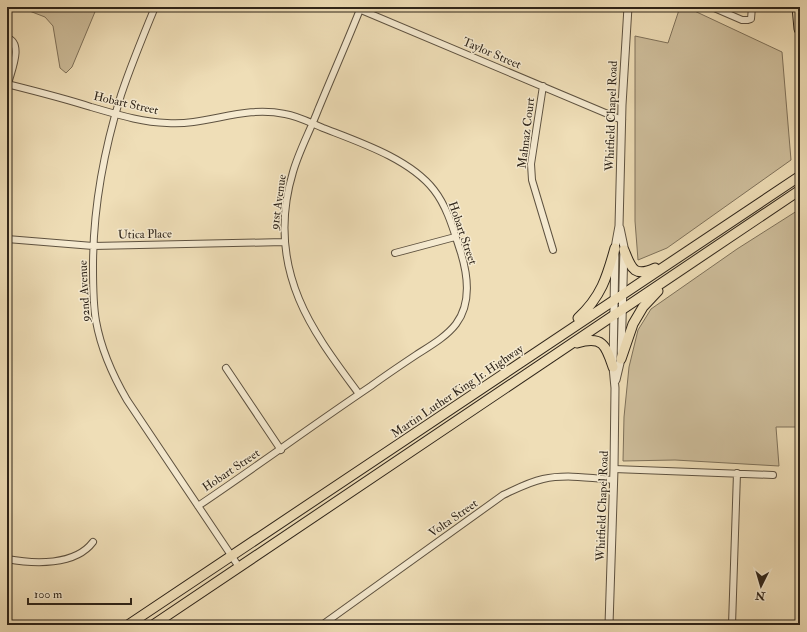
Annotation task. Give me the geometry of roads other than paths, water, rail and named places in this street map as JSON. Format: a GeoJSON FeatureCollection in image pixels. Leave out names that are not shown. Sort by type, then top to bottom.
{"type":"FeatureCollection","features":[{"type":"Feature","properties":{"kind":"highway"},"geometry":{"type":"LineString","coordinates":[[798,7],[800,29]]}},
{"type":"Feature","properties":{"kind":"main road","name":"Martin Luther King Jr. Highway"},"geometry":{"type":"LineString","coordinates":[[128,625],[800,176]]}},
{"type":"Feature","properties":{"kind":"main road","name":"Martin Luther King Jr. Highway"},"geometry":{"type":"LineString","coordinates":[[152,625],[796,193]]}},
{"type":"Feature","properties":{"kind":"main road"},"geometry":{"type":"LineString","coordinates":[[619,249],[630,265],[638,271],[644,272],[675,259]]}},
{"type":"Feature","properties":{"kind":"main road"},"geometry":{"type":"LineString","coordinates":[[556,339],[588,310],[595,300],[606,280],[619,249]]}},
{"type":"Feature","properties":{"kind":"main road"},"geometry":{"type":"LineString","coordinates":[[621,359],[633,324],[643,307],[681,271]]}},
{"type":"Feature","properties":{"kind":"main road"},"geometry":{"type":"LineString","coordinates":[[570,345],[585,340],[597,341],[603,344],[607,349],[612,368]]}},
{"type":"Feature","properties":{"kind":"street","name":"92nd Avenue"},"geometry":{"type":"LineString","coordinates":[[155,7],[129,72],[116,114],[102,173],[93,246],[94,308],[98,331],[107,358],[120,388],[239,567]]}},
{"type":"Feature","properties":{"kind":"street","name":"Whitfield Chapel Road"},"geometry":{"type":"LineString","coordinates":[[615,388],[621,359],[623,294],[619,249],[619,226],[624,58],[628,7]]}},
{"type":"Feature","properties":{"kind":"street"},"geometry":{"type":"LineString","coordinates":[[712,7],[742,20],[751,19],[752,7]]}},
{"type":"Feature","properties":{"kind":"street","name":"Taylor Street"},"geometry":{"type":"LineString","coordinates":[[358,8],[622,120]]}},
{"type":"Feature","properties":{"kind":"street","name":"91st Avenue"},"geometry":{"type":"LineString","coordinates":[[358,8],[289,185],[284,242],[290,274],[304,310],[317,333],[359,394]]}},
{"type":"Feature","properties":{"kind":"street"},"geometry":{"type":"LineString","coordinates":[[7,84],[16,50],[15,43],[9,38]]}},
{"type":"Feature","properties":{"kind":"street","name":"Hobart Street"},"geometry":{"type":"LineString","coordinates":[[7,84],[116,114],[149,121],[186,123],[240,112],[270,112],[289,114],[398,160],[419,175],[430,186],[441,202],[462,258],[466,281],[466,297],[460,317],[455,325],[440,339],[198,506]]}},
{"type":"Feature","properties":{"kind":"street","name":"Mahnaz Court"},"geometry":{"type":"LineString","coordinates":[[542,86],[531,164],[532,180],[553,250]]}},
{"type":"Feature","properties":{"kind":"street"},"geometry":{"type":"LineString","coordinates":[[395,253],[455,237]]}},
{"type":"Feature","properties":{"kind":"street","name":"Utica Place"},"geometry":{"type":"LineString","coordinates":[[7,239],[93,246],[284,242]]}},
{"type":"Feature","properties":{"kind":"street","name":"Whitfield Chapel Road"},"geometry":{"type":"LineString","coordinates":[[609,625],[614,480],[615,388],[612,368],[613,315],[619,249]]}},
{"type":"Feature","properties":{"kind":"street"},"geometry":{"type":"LineString","coordinates":[[226,368],[280,450]]}},
{"type":"Feature","properties":{"kind":"street"},"geometry":{"type":"LineString","coordinates":[[614,469],[773,475]]}},
{"type":"Feature","properties":{"kind":"street"},"geometry":{"type":"LineString","coordinates":[[732,625],[738,473]]}},
{"type":"Feature","properties":{"kind":"street","name":"Volta Street"},"geometry":{"type":"LineString","coordinates":[[322,625],[513,490],[533,481],[551,477],[583,477],[614,480]]}},
{"type":"Feature","properties":{"kind":"street"},"geometry":{"type":"LineString","coordinates":[[7,559],[31,562],[62,560],[83,552],[93,542]]}}]}
